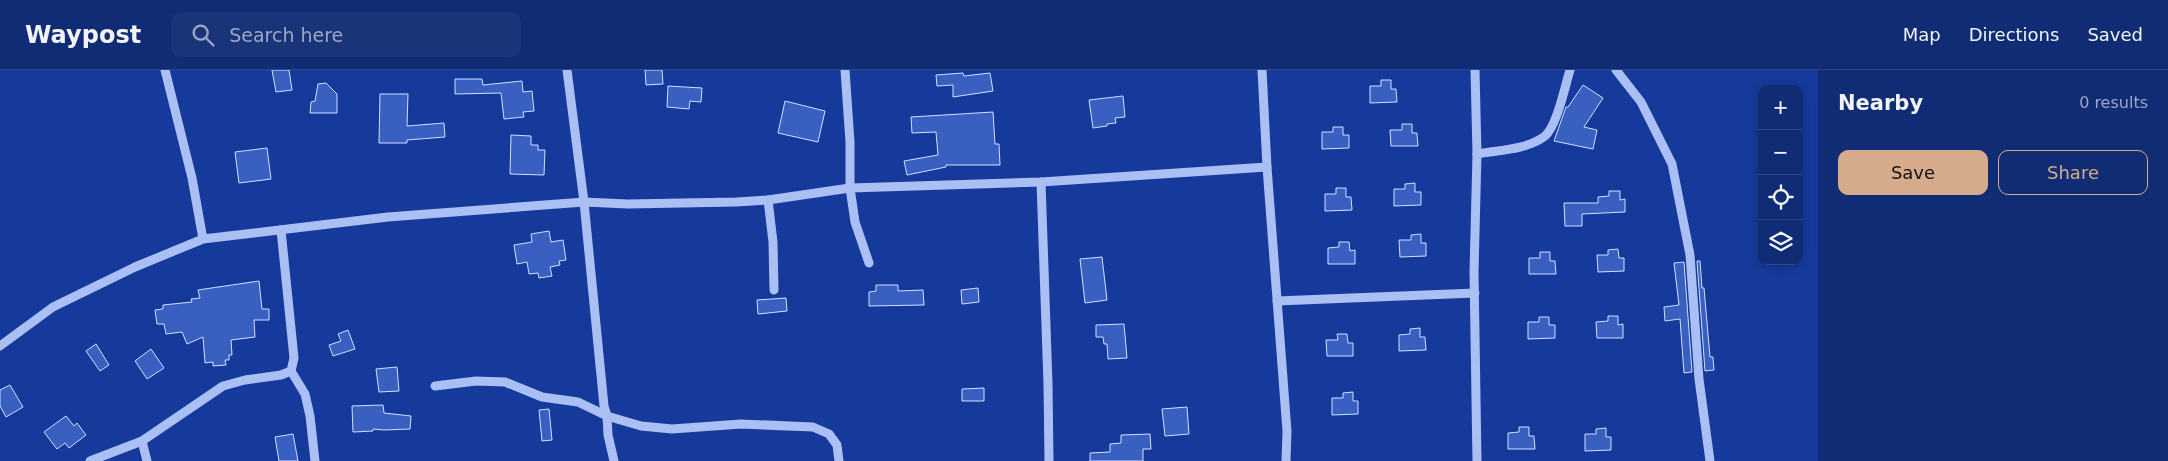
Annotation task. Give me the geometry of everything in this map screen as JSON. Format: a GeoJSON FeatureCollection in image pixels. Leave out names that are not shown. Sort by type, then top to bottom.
{"type":"FeatureCollection","features":[{"type":"Feature","properties":{"kind":"street"},"geometry":{"type":"LineString","coordinates":[[165,70],[192,178],[203,239]]}},
{"type":"Feature","properties":{"kind":"street"},"geometry":{"type":"LineString","coordinates":[[567,70],[584,202],[604,406],[614,461]]}},
{"type":"Feature","properties":{"kind":"street"},"geometry":{"type":"LineString","coordinates":[[845,70],[850,142],[850,188],[855,222],[869,263]]}},
{"type":"Feature","properties":{"kind":"street"},"geometry":{"type":"LineString","coordinates":[[1262,70],[1267,167],[1287,431],[1286,461]]}},
{"type":"Feature","properties":{"kind":"street"},"geometry":{"type":"LineString","coordinates":[[1475,70],[1477,154],[1475,292],[1478,461]]}},
{"type":"Feature","properties":{"kind":"street"},"geometry":{"type":"LineString","coordinates":[[1477,154],[1528,144],[1546,135],[1554,122],[1570,70]]}},
{"type":"Feature","properties":{"kind":"street"},"geometry":{"type":"LineString","coordinates":[[1616,70],[1641,102],[1672,164],[1690,255],[1699,379],[1710,461]]}},
{"type":"Feature","properties":{"kind":"street"},"geometry":{"type":"LineString","coordinates":[[0,346],[53,307],[135,267],[203,239],[388,217],[584,202],[628,204],[768,200],[850,188],[1040,182],[1267,167]]}},
{"type":"Feature","properties":{"kind":"street"},"geometry":{"type":"LineString","coordinates":[[1040,182],[1049,461]]}},
{"type":"Feature","properties":{"kind":"street"},"geometry":{"type":"LineString","coordinates":[[768,200],[773,242],[774,290]]}},
{"type":"Feature","properties":{"kind":"street"},"geometry":{"type":"LineString","coordinates":[[281,230],[294,358],[291,371],[305,394],[316,461]]}},
{"type":"Feature","properties":{"kind":"street"},"geometry":{"type":"LineString","coordinates":[[1277,301],[1475,292]]}},
{"type":"Feature","properties":{"kind":"street"},"geometry":{"type":"LineString","coordinates":[[90,461],[142,441],[223,386],[245,380],[281,376],[291,371]]}},
{"type":"Feature","properties":{"kind":"street"},"geometry":{"type":"LineString","coordinates":[[435,386],[476,381],[505,382],[542,397],[578,402],[607,416],[641,426],[672,429],[741,424],[813,427],[829,434],[837,445],[839,461]]}},
{"type":"Feature","properties":{"kind":"street"},"geometry":{"type":"LineString","coordinates":[[142,441],[147,461]]}},
{"type":"Feature","properties":{"kind":"building"},"geometry":{"type":"Polygon","coordinates":[[[272,70],[289,70],[292,90],[276,92],[272,70]]]}},
{"type":"Feature","properties":{"kind":"building"},"geometry":{"type":"Polygon","coordinates":[[[645,70],[662,70],[663,84],[646,85],[645,70]]]}},
{"type":"Feature","properties":{"kind":"building"},"geometry":{"type":"Polygon","coordinates":[[[963,73],[964,76],[990,73],[993,91],[953,97],[953,85],[937,86],[936,75],[963,73]]]}},
{"type":"Feature","properties":{"kind":"building"},"geometry":{"type":"Polygon","coordinates":[[[455,79],[482,79],[483,85],[522,81],[523,92],[532,91],[534,111],[523,112],[524,117],[504,119],[501,93],[455,94],[455,79]]]}},
{"type":"Feature","properties":{"kind":"building"},"geometry":{"type":"Polygon","coordinates":[[[1381,80],[1391,80],[1391,89],[1396,89],[1397,102],[1370,103],[1370,86],[1381,86],[1381,80]]]}},
{"type":"Feature","properties":{"kind":"building"},"geometry":{"type":"Polygon","coordinates":[[[326,83],[337,94],[337,113],[310,113],[311,102],[315,101],[318,84],[326,83]]]}},
{"type":"Feature","properties":{"kind":"building"},"geometry":{"type":"Polygon","coordinates":[[[1583,85],[1603,98],[1584,127],[1597,130],[1593,149],[1554,141],[1566,107],[1568,107],[1583,85]]]}},
{"type":"Feature","properties":{"kind":"building"},"geometry":{"type":"Polygon","coordinates":[[[668,86],[702,88],[701,102],[690,101],[689,109],[667,107],[668,86]]]}},
{"type":"Feature","properties":{"kind":"building"},"geometry":{"type":"Polygon","coordinates":[[[380,94],[408,94],[407,126],[444,123],[445,137],[407,140],[407,143],[379,143],[380,94]]]}},
{"type":"Feature","properties":{"kind":"building"},"geometry":{"type":"Polygon","coordinates":[[[1123,96],[1125,117],[1115,118],[1116,123],[1093,128],[1089,100],[1123,96]]]}},
{"type":"Feature","properties":{"kind":"building"},"geometry":{"type":"Polygon","coordinates":[[[785,101],[825,111],[818,142],[778,133],[785,101]]]}},
{"type":"Feature","properties":{"kind":"building"},"geometry":{"type":"Polygon","coordinates":[[[993,112],[995,144],[999,144],[1000,165],[946,165],[946,167],[907,175],[904,161],[938,155],[936,132],[912,133],[911,117],[993,112]]]}},
{"type":"Feature","properties":{"kind":"building"},"geometry":{"type":"Polygon","coordinates":[[[1402,124],[1412,124],[1412,133],[1417,133],[1418,146],[1391,146],[1390,130],[1402,130],[1402,124]]]}},
{"type":"Feature","properties":{"kind":"building"},"geometry":{"type":"Polygon","coordinates":[[[1333,127],[1343,127],[1343,135],[1349,135],[1349,148],[1322,149],[1322,132],[1333,132],[1333,127]]]}},
{"type":"Feature","properties":{"kind":"building"},"geometry":{"type":"Polygon","coordinates":[[[511,135],[531,136],[531,145],[538,145],[538,150],[545,150],[544,175],[510,174],[511,135]]]}},
{"type":"Feature","properties":{"kind":"building"},"geometry":{"type":"Polygon","coordinates":[[[267,148],[271,179],[239,183],[235,152],[267,148]]]}},
{"type":"Feature","properties":{"kind":"building"},"geometry":{"type":"Polygon","coordinates":[[[1415,183],[1415,192],[1421,192],[1421,205],[1394,206],[1394,189],[1405,189],[1405,184],[1415,183]]]}},
{"type":"Feature","properties":{"kind":"building"},"geometry":{"type":"Polygon","coordinates":[[[1336,188],[1346,188],[1346,197],[1351,197],[1352,210],[1325,211],[1325,194],[1336,194],[1336,188]]]}},
{"type":"Feature","properties":{"kind":"building"},"geometry":{"type":"Polygon","coordinates":[[[1609,191],[1620,191],[1620,200],[1625,199],[1625,212],[1582,214],[1582,226],[1565,226],[1564,203],[1598,203],[1598,197],[1609,196],[1609,191]]]}},
{"type":"Feature","properties":{"kind":"building"},"geometry":{"type":"Polygon","coordinates":[[[549,231],[551,242],[563,240],[566,260],[559,261],[560,265],[550,267],[552,276],[539,278],[538,273],[529,274],[527,262],[517,264],[514,245],[532,242],[531,234],[549,231]]]}},
{"type":"Feature","properties":{"kind":"building"},"geometry":{"type":"Polygon","coordinates":[[[1421,234],[1421,243],[1426,243],[1426,256],[1400,257],[1399,240],[1411,240],[1411,235],[1421,234]]]}},
{"type":"Feature","properties":{"kind":"building"},"geometry":{"type":"Polygon","coordinates":[[[1339,242],[1349,242],[1350,251],[1355,250],[1355,264],[1328,264],[1328,248],[1339,247],[1339,242]]]}},
{"type":"Feature","properties":{"kind":"building"},"geometry":{"type":"Polygon","coordinates":[[[1618,249],[1619,258],[1624,258],[1624,271],[1598,272],[1597,255],[1608,255],[1608,250],[1618,249]]]}},
{"type":"Feature","properties":{"kind":"building"},"geometry":{"type":"Polygon","coordinates":[[[1540,252],[1550,252],[1550,261],[1555,261],[1556,274],[1529,274],[1529,258],[1540,258],[1540,252]]]}},
{"type":"Feature","properties":{"kind":"building"},"geometry":{"type":"Polygon","coordinates":[[[1102,257],[1107,300],[1085,303],[1080,259],[1102,257]]]}},
{"type":"Feature","properties":{"kind":"building"},"geometry":{"type":"Polygon","coordinates":[[[1697,261],[1700,261],[1710,357],[1713,357],[1714,370],[1705,371],[1697,261]]]}},
{"type":"Feature","properties":{"kind":"building"},"geometry":{"type":"Polygon","coordinates":[[[1684,262],[1692,372],[1684,373],[1680,319],[1665,321],[1664,307],[1679,305],[1674,263],[1684,262]]]}},
{"type":"Feature","properties":{"kind":"building"},"geometry":{"type":"Polygon","coordinates":[[[259,281],[262,309],[269,309],[269,320],[254,320],[255,337],[231,340],[232,355],[229,355],[229,360],[225,360],[226,365],[213,366],[213,362],[205,363],[203,337],[187,344],[182,332],[166,334],[164,324],[157,324],[155,310],[163,309],[163,305],[192,302],[191,299],[200,298],[198,290],[259,281]]]}},
{"type":"Feature","properties":{"kind":"building"},"geometry":{"type":"Polygon","coordinates":[[[876,285],[898,285],[898,291],[923,290],[924,305],[869,306],[869,292],[876,291],[876,285]]]}},
{"type":"Feature","properties":{"kind":"building"},"geometry":{"type":"Polygon","coordinates":[[[978,288],[979,302],[962,304],[961,290],[978,288]]]}},
{"type":"Feature","properties":{"kind":"building"},"geometry":{"type":"Polygon","coordinates":[[[786,298],[787,311],[758,314],[757,300],[786,298]]]}},
{"type":"Feature","properties":{"kind":"building"},"geometry":{"type":"Polygon","coordinates":[[[1608,316],[1618,316],[1618,325],[1623,324],[1623,338],[1597,338],[1596,322],[1608,321],[1608,316]]]}},
{"type":"Feature","properties":{"kind":"building"},"geometry":{"type":"Polygon","coordinates":[[[1539,317],[1549,317],[1549,325],[1555,325],[1555,338],[1528,339],[1528,322],[1539,322],[1539,317]]]}},
{"type":"Feature","properties":{"kind":"building"},"geometry":{"type":"Polygon","coordinates":[[[1124,324],[1127,358],[1108,359],[1107,344],[1104,344],[1103,337],[1096,337],[1096,325],[1124,324]]]}},
{"type":"Feature","properties":{"kind":"building"},"geometry":{"type":"Polygon","coordinates":[[[1420,328],[1420,337],[1425,337],[1426,350],[1399,351],[1399,335],[1410,334],[1410,329],[1420,328]]]}},
{"type":"Feature","properties":{"kind":"building"},"geometry":{"type":"Polygon","coordinates":[[[348,330],[355,349],[333,356],[329,345],[341,341],[338,334],[348,330]]]}},
{"type":"Feature","properties":{"kind":"building"},"geometry":{"type":"Polygon","coordinates":[[[1337,334],[1347,334],[1348,343],[1353,343],[1353,356],[1327,356],[1326,340],[1338,340],[1337,334]]]}},
{"type":"Feature","properties":{"kind":"building"},"geometry":{"type":"Polygon","coordinates":[[[96,344],[109,365],[100,371],[86,351],[96,344]]]}},
{"type":"Feature","properties":{"kind":"building"},"geometry":{"type":"Polygon","coordinates":[[[151,349],[164,368],[147,379],[135,361],[151,349]]]}},
{"type":"Feature","properties":{"kind":"building"},"geometry":{"type":"Polygon","coordinates":[[[397,367],[399,391],[379,392],[376,369],[397,367]]]}},
{"type":"Feature","properties":{"kind":"building"},"geometry":{"type":"Polygon","coordinates":[[[10,385],[23,407],[6,417],[0,406],[0,390],[10,385]]]}},
{"type":"Feature","properties":{"kind":"building"},"geometry":{"type":"Polygon","coordinates":[[[984,388],[984,401],[962,401],[962,389],[984,388]]]}},
{"type":"Feature","properties":{"kind":"building"},"geometry":{"type":"Polygon","coordinates":[[[1353,392],[1353,401],[1358,401],[1358,414],[1332,415],[1332,398],[1343,398],[1343,393],[1353,392]]]}},
{"type":"Feature","properties":{"kind":"building"},"geometry":{"type":"Polygon","coordinates":[[[383,405],[384,413],[411,416],[410,429],[373,429],[373,431],[353,432],[352,406],[383,405]]]}},
{"type":"Feature","properties":{"kind":"building"},"geometry":{"type":"Polygon","coordinates":[[[1187,407],[1189,434],[1165,436],[1162,409],[1187,407]]]}},
{"type":"Feature","properties":{"kind":"building"},"geometry":{"type":"Polygon","coordinates":[[[549,409],[552,440],[542,441],[539,410],[549,409]]]}},
{"type":"Feature","properties":{"kind":"building"},"geometry":{"type":"Polygon","coordinates":[[[66,416],[74,426],[77,423],[86,435],[69,448],[65,443],[57,449],[44,432],[66,416]]]}},
{"type":"Feature","properties":{"kind":"building"},"geometry":{"type":"Polygon","coordinates":[[[1519,427],[1529,427],[1529,436],[1534,436],[1535,449],[1508,449],[1508,433],[1519,432],[1519,427]]]}},
{"type":"Feature","properties":{"kind":"building"},"geometry":{"type":"Polygon","coordinates":[[[1606,428],[1606,437],[1611,437],[1611,450],[1585,451],[1585,434],[1596,434],[1596,429],[1606,428]]]}},
{"type":"Feature","properties":{"kind":"building"},"geometry":{"type":"Polygon","coordinates":[[[293,434],[298,461],[279,461],[275,437],[293,434]]]}},
{"type":"Feature","properties":{"kind":"building"},"geometry":{"type":"Polygon","coordinates":[[[1150,434],[1151,449],[1143,449],[1143,461],[1090,461],[1090,453],[1110,452],[1110,444],[1121,443],[1121,435],[1150,434]]]}}]}
